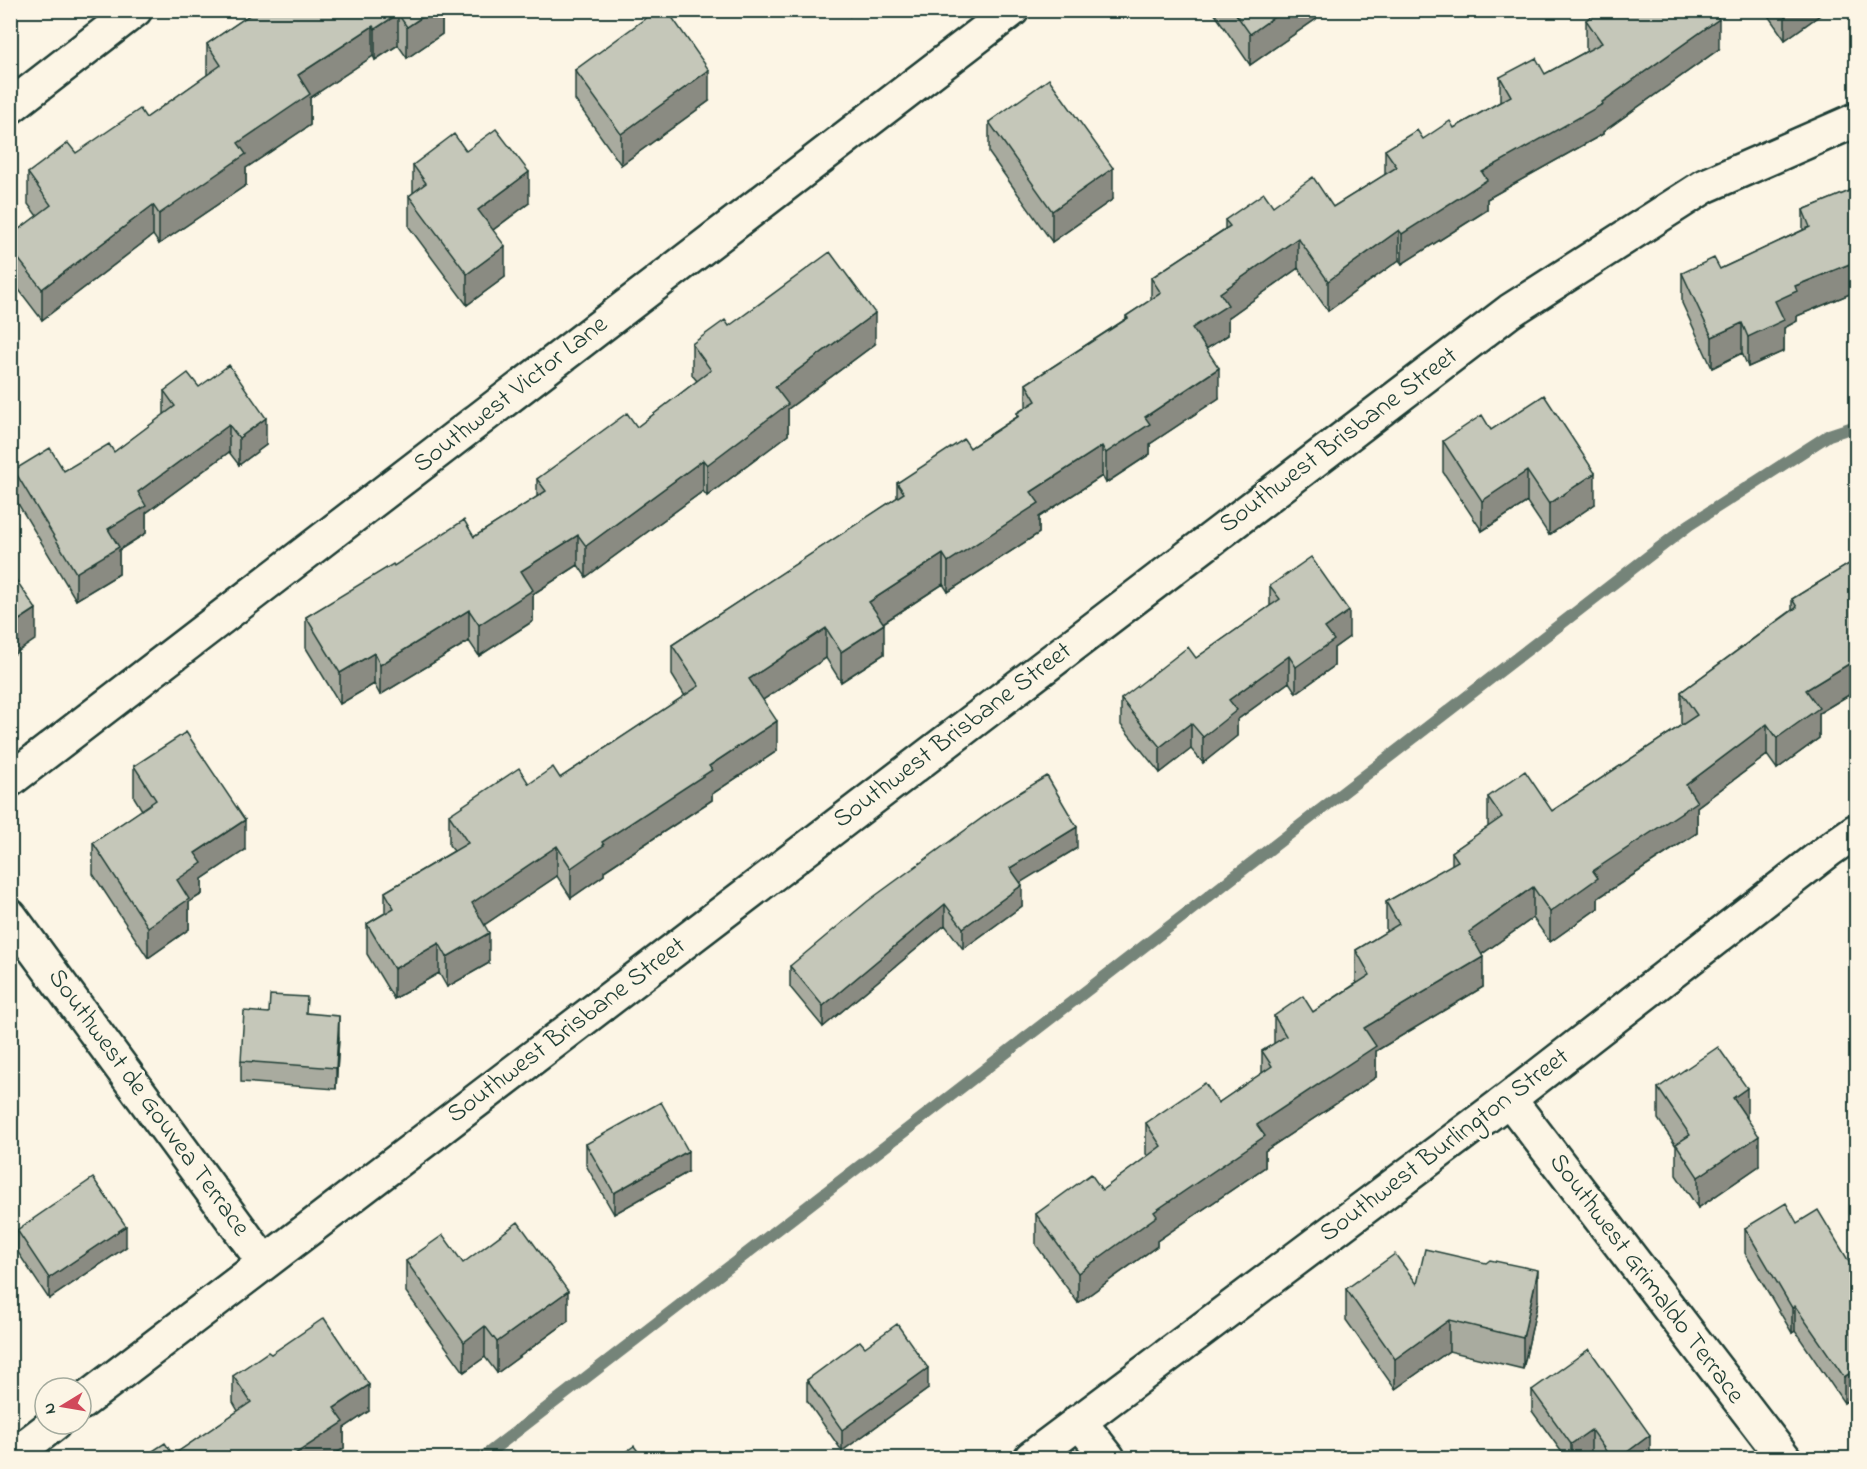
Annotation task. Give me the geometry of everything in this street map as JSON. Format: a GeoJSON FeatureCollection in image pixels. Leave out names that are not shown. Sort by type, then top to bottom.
{"type":"FeatureCollection","features":[{"type":"Feature","properties":{"kind":"street"},"geometry":{"type":"LineString","coordinates":[[10,107],[135,10]]}},
{"type":"Feature","properties":{"kind":"street","name":"Southwest Victor Lane"},"geometry":{"type":"LineString","coordinates":[[10,780],[1012,10]]}},
{"type":"Feature","properties":{"kind":"street","name":"Southwest Brisbane Street"},"geometry":{"type":"LineString","coordinates":[[93,1394],[1510,311],[1705,186],[1857,120]]}},
{"type":"Feature","properties":{"kind":"street","name":"Southwest Burlington Street"},"geometry":{"type":"LineString","coordinates":[[1031,1458],[1509,1099],[1829,850],[1857,831]]}},
{"type":"Feature","properties":{"kind":"street","name":"Southwest de Gouvea Terrace"},"geometry":{"type":"LineString","coordinates":[[10,916],[264,1262]]}},
{"type":"Feature","properties":{"kind":"street","name":"Southwest Grimaldo Terrace"},"geometry":{"type":"LineString","coordinates":[[1509,1099],[1784,1458]]}},
{"type":"Feature","properties":{"kind":"street"},"geometry":{"type":"LineString","coordinates":[[1079,1421],[1108,1458]]}},
{"type":"Feature","properties":{"kind":"street"},"geometry":{"type":"LineString","coordinates":[[10,1458],[38,1436]]}},
{"type":"Feature","properties":{"kind":"building"},"geometry":{"type":"Polygon","coordinates":[[[257,10],[432,10],[407,27],[398,14],[375,29],[373,26],[298,75],[310,94],[238,143],[246,154],[159,214],[153,205],[42,289],[10,248],[10,236],[51,205],[28,173],[68,143],[76,153],[140,109],[146,118],[221,65],[207,44],[257,10]]]}},
{"type":"Feature","properties":{"kind":"building"},"geometry":{"type":"Polygon","coordinates":[[[657,10],[667,10],[709,70],[621,134],[575,70],[657,10]]]}},
{"type":"Feature","properties":{"kind":"building"},"geometry":{"type":"Polygon","coordinates":[[[1233,10],[1284,10],[1250,34],[1233,10]]]}},
{"type":"Feature","properties":{"kind":"building"},"geometry":{"type":"Polygon","coordinates":[[[1599,10],[1712,10],[1719,19],[1602,102],[1603,104],[1482,172],[1487,180],[1402,234],[1399,230],[1328,281],[1298,238],[1220,293],[1228,305],[1192,328],[1219,368],[1145,417],[1150,424],[1106,453],[1102,446],[1031,492],[1039,503],[948,562],[943,554],[869,602],[884,624],[841,652],[826,628],[749,679],[777,721],[709,766],[712,770],[602,842],[604,845],[571,868],[557,846],[472,903],[489,933],[447,957],[439,943],[394,969],[367,924],[394,908],[385,892],[468,843],[449,815],[519,768],[529,784],[553,767],[560,778],[699,686],[672,645],[904,493],[897,483],[964,439],[970,448],[1019,416],[1017,413],[1036,401],[1026,384],[1128,318],[1126,316],[1161,293],[1151,278],[1230,226],[1225,220],[1264,193],[1273,206],[1313,177],[1333,207],[1397,167],[1385,150],[1417,130],[1423,139],[1450,121],[1454,128],[1511,96],[1500,77],[1536,58],[1545,74],[1602,43],[1586,20],[1599,10]]]}},
{"type":"Feature","properties":{"kind":"building"},"geometry":{"type":"Polygon","coordinates":[[[1049,79],[1113,168],[1052,211],[989,122],[1049,79]]]}},
{"type":"Feature","properties":{"kind":"building"},"geometry":{"type":"Polygon","coordinates":[[[496,129],[529,172],[478,210],[505,246],[467,274],[409,196],[426,183],[413,165],[454,134],[466,151],[496,129]]]}},
{"type":"Feature","properties":{"kind":"building"},"geometry":{"type":"Polygon","coordinates":[[[1857,188],[1857,261],[1795,286],[1797,291],[1775,301],[1784,320],[1748,337],[1742,323],[1712,337],[1682,273],[1714,258],[1720,269],[1810,227],[1803,210],[1857,188]]]}},
{"type":"Feature","properties":{"kind":"building"},"geometry":{"type":"Polygon","coordinates":[[[830,252],[875,313],[775,387],[788,404],[707,465],[703,460],[586,546],[578,535],[521,571],[533,590],[479,625],[469,610],[380,665],[374,653],[340,673],[306,617],[393,564],[394,566],[464,520],[474,537],[546,491],[537,479],[627,413],[637,427],[711,370],[692,344],[725,320],[729,326],[830,252]]]}},
{"type":"Feature","properties":{"kind":"building"},"geometry":{"type":"Polygon","coordinates":[[[229,365],[266,418],[239,438],[229,425],[138,492],[146,506],[108,529],[119,547],[76,573],[14,470],[50,448],[64,471],[109,444],[114,452],[175,406],[164,391],[188,373],[199,387],[229,365]]]}},
{"type":"Feature","properties":{"kind":"building"},"geometry":{"type":"Polygon","coordinates":[[[1544,395],[1595,473],[1549,504],[1527,471],[1482,501],[1443,441],[1482,415],[1491,430],[1544,395]]]}},
{"type":"Feature","properties":{"kind":"building"},"geometry":{"type":"Polygon","coordinates":[[[1311,557],[1349,611],[1325,628],[1334,640],[1296,667],[1289,656],[1229,700],[1237,710],[1203,737],[1191,723],[1160,747],[1121,699],[1188,647],[1196,658],[1280,599],[1270,586],[1311,557]]]}},
{"type":"Feature","properties":{"kind":"building"},"geometry":{"type":"Polygon","coordinates":[[[1857,559],[1857,659],[1806,690],[1819,708],[1777,738],[1767,724],[1686,785],[1697,802],[1593,871],[1598,878],[1550,912],[1533,887],[1469,932],[1483,957],[1364,1028],[1376,1046],[1257,1125],[1265,1136],[1154,1212],[1157,1216],[1078,1273],[1036,1214],[1091,1174],[1102,1190],[1161,1146],[1146,1123],[1205,1083],[1218,1103],[1272,1066],[1262,1051],[1286,1036],[1274,1016],[1303,996],[1313,1012],[1370,975],[1356,950],[1399,924],[1386,902],[1458,861],[1452,852],[1502,817],[1488,797],[1525,771],[1552,811],[1697,715],[1681,692],[1797,607],[1792,599],[1857,559]]]}},
{"type":"Feature","properties":{"kind":"building"},"geometry":{"type":"Polygon","coordinates":[[[10,571],[36,609],[10,626],[10,571]]]}},
{"type":"Feature","properties":{"kind":"building"},"geometry":{"type":"Polygon","coordinates":[[[186,732],[245,820],[195,853],[202,863],[177,880],[189,899],[148,927],[93,843],[156,800],[134,766],[186,732]]]}},
{"type":"Feature","properties":{"kind":"building"},"geometry":{"type":"Polygon","coordinates":[[[1047,776],[1077,827],[1010,868],[1022,885],[963,928],[945,904],[823,1006],[790,966],[868,901],[1004,802],[1047,776]]]}},
{"type":"Feature","properties":{"kind":"building"},"geometry":{"type":"Polygon","coordinates":[[[270,995],[307,997],[306,1013],[339,1016],[336,1068],[241,1061],[244,1011],[269,1013],[270,995]]]}},
{"type":"Feature","properties":{"kind":"building"},"geometry":{"type":"Polygon","coordinates":[[[1718,1047],[1747,1088],[1733,1098],[1759,1136],[1698,1177],[1676,1144],[1690,1135],[1658,1088],[1718,1047]]]}},
{"type":"Feature","properties":{"kind":"building"},"geometry":{"type":"Polygon","coordinates":[[[661,1102],[688,1151],[614,1193],[586,1144],[661,1102]]]}},
{"type":"Feature","properties":{"kind":"building"},"geometry":{"type":"Polygon","coordinates":[[[93,1178],[126,1226],[49,1278],[17,1230],[93,1178]]]}},
{"type":"Feature","properties":{"kind":"building"},"geometry":{"type":"Polygon","coordinates":[[[1786,1203],[1797,1223],[1818,1210],[1857,1275],[1857,1379],[1852,1372],[1844,1377],[1795,1306],[1792,1308],[1745,1228],[1786,1203]]]}},
{"type":"Feature","properties":{"kind":"building"},"geometry":{"type":"Polygon","coordinates":[[[518,1222],[568,1291],[497,1342],[485,1326],[464,1342],[406,1261],[443,1235],[463,1263],[518,1222]]]}},
{"type":"Feature","properties":{"kind":"building"},"geometry":{"type":"Polygon","coordinates":[[[1425,1249],[1486,1263],[1490,1260],[1538,1270],[1523,1338],[1449,1320],[1395,1359],[1346,1289],[1395,1254],[1417,1284],[1425,1249]]]}},
{"type":"Feature","properties":{"kind":"building"},"geometry":{"type":"Polygon","coordinates":[[[324,1318],[369,1385],[334,1408],[344,1422],[289,1458],[286,1454],[279,1458],[142,1458],[165,1443],[173,1455],[251,1402],[233,1376],[268,1352],[271,1354],[324,1318]]]}},
{"type":"Feature","properties":{"kind":"building"},"geometry":{"type":"Polygon","coordinates":[[[897,1324],[928,1368],[842,1430],[807,1380],[860,1341],[865,1347],[897,1324]]]}},
{"type":"Feature","properties":{"kind":"building"},"geometry":{"type":"Polygon","coordinates":[[[1589,1349],[1650,1435],[1619,1458],[1611,1458],[1591,1430],[1571,1444],[1532,1390],[1589,1349]]]}},
{"type":"Feature","properties":{"kind":"building"},"geometry":{"type":"Polygon","coordinates":[[[634,1446],[643,1458],[617,1458],[634,1446]]]}},
{"type":"Feature","properties":{"kind":"waterway"},"geometry":{"type":"LineString","coordinates":[[482,1458],[1689,525],[1829,435],[1856,426]]}}]}
